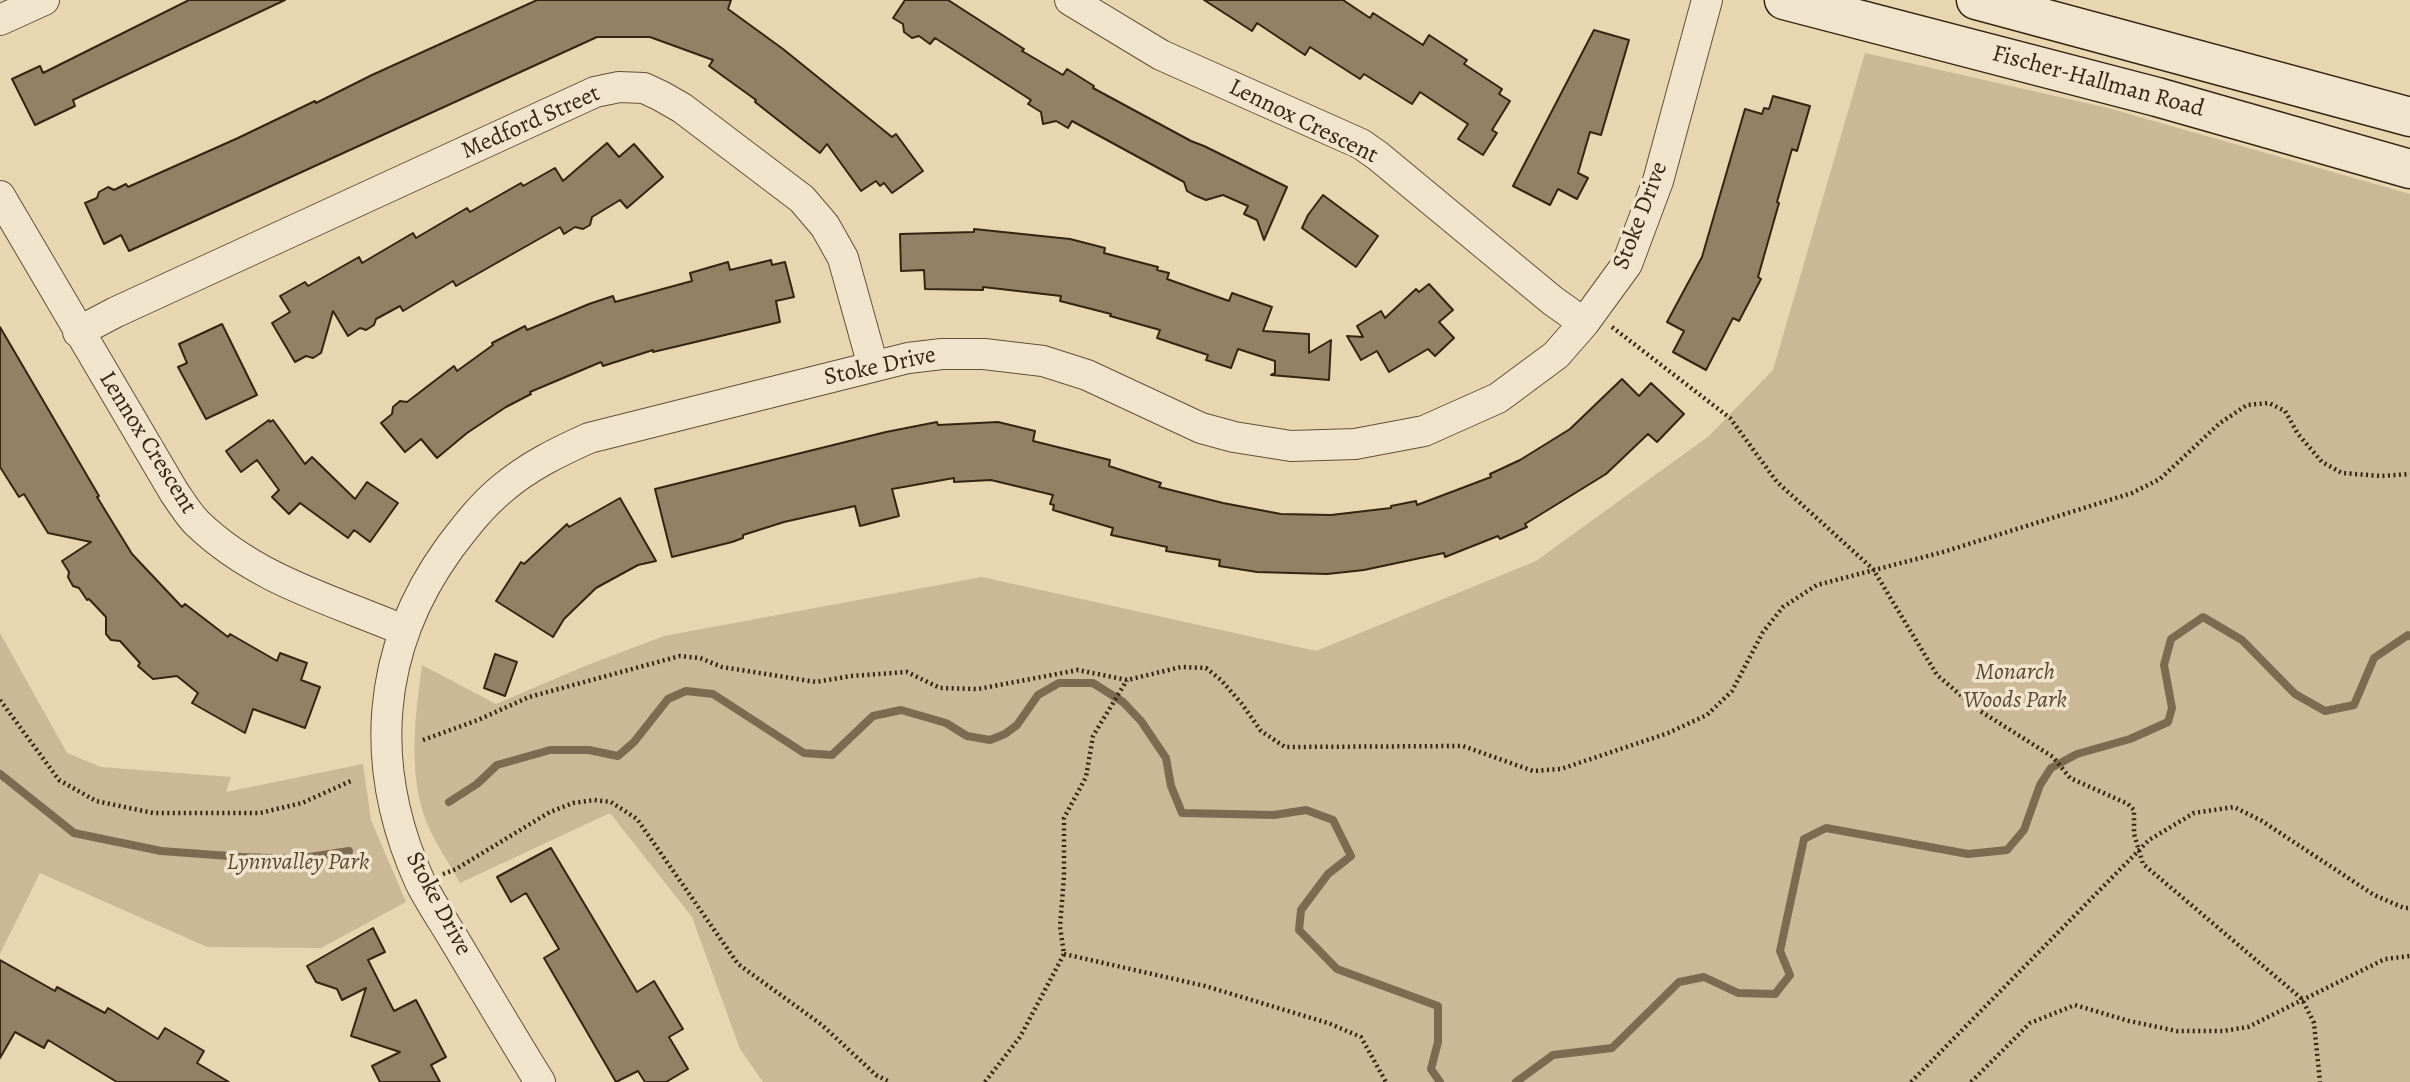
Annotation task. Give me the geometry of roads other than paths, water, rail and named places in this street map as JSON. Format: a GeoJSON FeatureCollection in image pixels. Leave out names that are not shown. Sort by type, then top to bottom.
{"type":"FeatureCollection","features":[{"type":"Feature","properties":{"kind":"main road","name":"Fischer-Hallman Road"},"geometry":{"type":"LineString","coordinates":[[1784,0],[2157,97],[2410,169]]}},
{"type":"Feature","properties":{"kind":"main road","name":"Fischer-Hallman Road"},"geometry":{"type":"LineString","coordinates":[[1976,0],[2410,117]]}},
{"type":"Feature","properties":{"kind":"street"},"geometry":{"type":"LineString","coordinates":[[0,20],[44,0]]}},
{"type":"Feature","properties":{"kind":"street","name":"Lennox Crescent"},"geometry":{"type":"LineString","coordinates":[[1070,0],[1161,55],[1361,144],[1553,300],[1596,324]]}},
{"type":"Feature","properties":{"kind":"street","name":"Stoke Drive"},"geometry":{"type":"LineString","coordinates":[[540,1082],[421,883],[401,829],[386,763],[386,718],[403,630],[431,574],[470,521],[502,488],[547,457],[589,438],[873,366],[942,354],[1043,361],[1087,375],[1170,415],[1212,431],[1262,442],[1291,446],[1355,444],[1424,430],[1498,398],[1596,324],[1627,264],[1658,181],[1707,0]]}},
{"type":"Feature","properties":{"kind":"street","name":"Medford Street"},"geometry":{"type":"LineString","coordinates":[[78,332],[116,312],[595,92],[619,87],[643,88],[682,108],[802,199],[825,226],[843,258],[873,366]]}},
{"type":"Feature","properties":{"kind":"street","name":"Lennox Crescent"},"geometry":{"type":"LineString","coordinates":[[0,196],[78,332],[174,492],[195,521],[236,556],[294,587],[403,630]]}},
{"type":"Feature","properties":{"kind":"waterway"},"geometry":{"type":"LineString","coordinates":[[1516,1082],[1553,1055],[1612,1048],[1679,982],[1704,977],[1738,993],[1775,994],[1790,975],[1780,951],[1804,839],[1826,828],[1968,854],[2007,850],[2024,830],[2040,785],[2051,768],[2077,754],[2130,739],[2168,722],[2172,708],[2164,665],[2171,639],[2203,617],[2242,640],[2295,694],[2325,711],[2354,705],[2374,658],[2410,636]]}},
{"type":"Feature","properties":{"kind":"waterway"},"geometry":{"type":"LineString","coordinates":[[449,802],[477,784],[497,765],[550,750],[589,750],[618,756],[634,742],[668,699],[686,691],[713,694],[804,753],[832,755],[873,716],[901,710],[946,723],[967,736],[990,740],[1017,725],[1038,695],[1059,683],[1093,683],[1123,702],[1141,721],[1166,758],[1171,786],[1182,813],[1274,815],[1306,810],[1333,820],[1351,856],[1328,874],[1301,910],[1299,930],[1337,969],[1438,1006],[1438,1042],[1431,1069],[1440,1082]]}},
{"type":"Feature","properties":{"kind":"waterway"},"geometry":{"type":"LineString","coordinates":[[0,774],[74,833],[161,851],[243,857],[296,859],[349,851]]}},
{"type":"Feature","properties":{"kind":"park label","name":"Monarch Woods Park"},"geometry":{"type":"Point","coordinates":[2015,687]}},
{"type":"Feature","properties":{"kind":"park label","name":"Lynnvalley Park"},"geometry":{"type":"Point","coordinates":[298,863]}}]}
